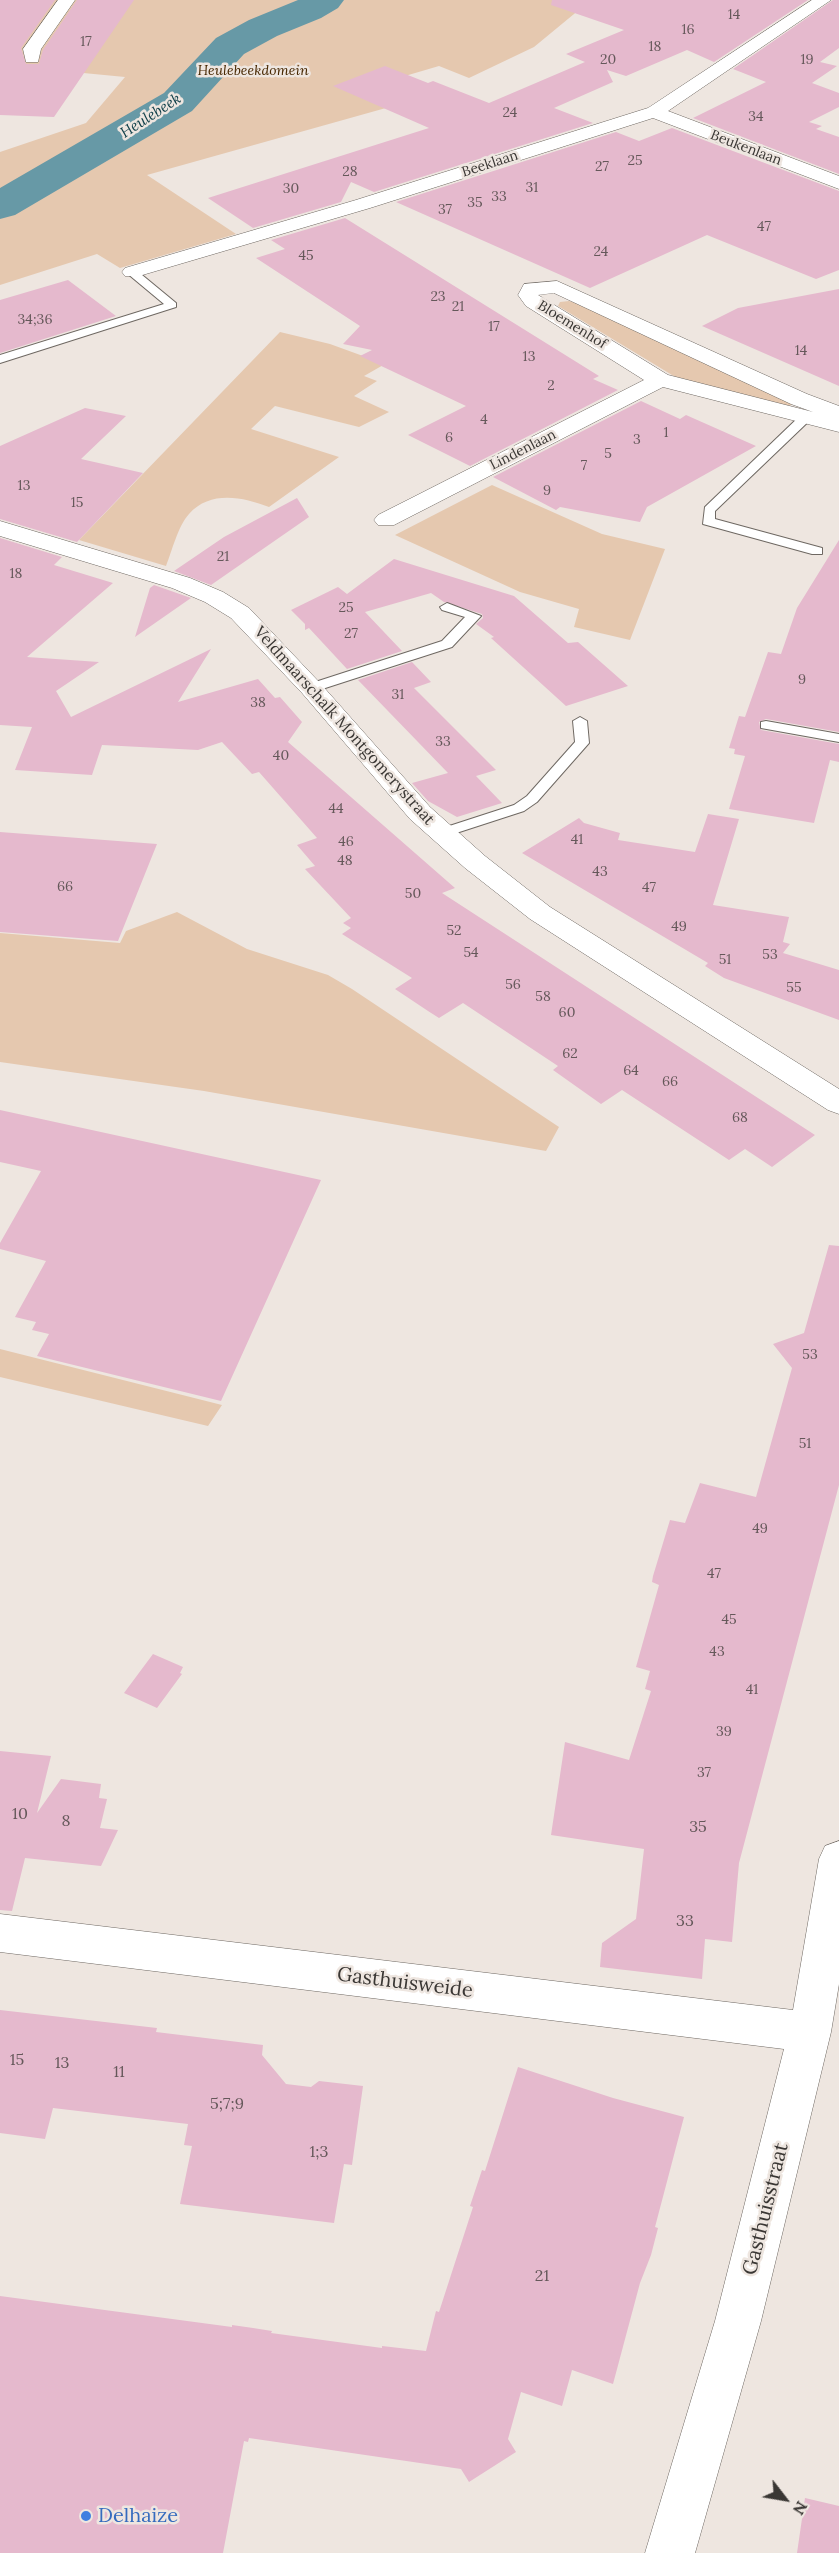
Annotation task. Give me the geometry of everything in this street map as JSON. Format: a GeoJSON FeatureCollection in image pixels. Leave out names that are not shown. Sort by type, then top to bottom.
{"type":"FeatureCollection","features":[{"type":"Feature","properties":{"kind":"street"},"geometry":{"type":"LineString","coordinates":[[32,58],[33,49],[68,0]]}},
{"type":"Feature","properties":{"kind":"street","name":"Beeklaan"},"geometry":{"type":"LineString","coordinates":[[132,272],[363,204],[654,112],[823,0]]}},
{"type":"Feature","properties":{"kind":"street","name":"Beukenlaan"},"geometry":{"type":"LineString","coordinates":[[654,112],[839,183]]}},
{"type":"Feature","properties":{"kind":"street","name":"Bloemenhof"},"geometry":{"type":"LineString","coordinates":[[839,414],[799,399],[567,291],[548,286],[531,288],[528,295],[533,302],[660,380],[839,425]]}},
{"type":"Feature","properties":{"kind":"street","name":"Lindenlaan"},"geometry":{"type":"LineString","coordinates":[[386,520],[660,380]]}},
{"type":"Feature","properties":{"kind":"street","name":"Veldmaarschalk Montgomerystraat"},"geometry":{"type":"LineString","coordinates":[[0,528],[181,583],[214,597],[240,613],[311,688],[420,813],[475,862],[540,913],[839,1102]]}},
{"type":"Feature","properties":{"kind":"street","name":"Gasthuisstraat"},"geometry":{"type":"LineString","coordinates":[[670,2553],[738,2321],[810,2032],[839,1859]]}},
{"type":"Feature","properties":{"kind":"street","name":"Gasthuisweide"},"geometry":{"type":"LineString","coordinates":[[0,1933],[810,2032]]}},
{"type":"Feature","properties":{"kind":"lane"},"geometry":{"type":"LineString","coordinates":[[0,359],[172,305],[132,272]]}},
{"type":"Feature","properties":{"kind":"lane"},"geometry":{"type":"LineString","coordinates":[[806,417],[709,510],[708,521],[817,551]]}},
{"type":"Feature","properties":{"kind":"lane"},"geometry":{"type":"LineString","coordinates":[[311,688],[447,644],[474,616],[447,607]]}},
{"type":"Feature","properties":{"kind":"lane"},"geometry":{"type":"LineString","coordinates":[[442,833],[519,808],[532,799],[582,743],[580,721]]}},
{"type":"Feature","properties":{"kind":"lane"},"geometry":{"type":"LineString","coordinates":[[766,725],[839,738]]}},
{"type":"Feature","properties":{"kind":"green space","name":"Heulebeekdomein"},"geometry":{"type":"Polygon","coordinates":[[[0,0],[591,0],[534,47],[469,78],[439,66],[388,81],[418,99],[147,175],[236,234],[120,268],[97,254],[0,285],[0,152],[86,123],[125,77],[0,65],[0,0]]]}},
{"type":"Feature","properties":{"kind":"green space"},"geometry":{"type":"Polygon","coordinates":[[[569,301],[793,404],[787,407],[677,378],[558,306],[560,302],[569,301]]]}},
{"type":"Feature","properties":{"kind":"green space"},"geometry":{"type":"Polygon","coordinates":[[[280,332],[330,344],[385,364],[364,376],[377,381],[354,396],[389,412],[359,427],[275,406],[251,429],[339,457],[269,507],[238,498],[217,499],[197,506],[182,525],[166,566],[79,540],[280,332]]]}},
{"type":"Feature","properties":{"kind":"green space"},"geometry":{"type":"Polygon","coordinates":[[[492,485],[602,534],[665,549],[630,640],[574,627],[579,609],[520,592],[395,535],[492,485]]]}},
{"type":"Feature","properties":{"kind":"green space"},"geometry":{"type":"Polygon","coordinates":[[[177,912],[247,949],[328,975],[352,989],[559,1127],[546,1151],[204,1091],[0,1062],[0,933],[120,943],[126,931],[177,912]]]}},
{"type":"Feature","properties":{"kind":"green space"},"geometry":{"type":"Polygon","coordinates":[[[0,1349],[222,1405],[208,1426],[0,1377],[0,1349]]]}},
{"type":"Feature","properties":{"kind":"building"},"geometry":{"type":"Polygon","coordinates":[[[0,0],[55,0],[21,48],[26,64],[39,64],[43,50],[77,0],[134,0],[54,117],[0,115],[0,0]]]}},
{"type":"Feature","properties":{"kind":"building"},"geometry":{"type":"Polygon","coordinates":[[[552,0],[808,0],[714,62],[687,50],[626,76],[607,70],[613,82],[554,108],[593,123],[374,192],[351,182],[341,202],[253,228],[208,198],[429,128],[333,86],[385,66],[428,83],[433,81],[489,103],[585,62],[566,54],[624,30],[551,5],[552,0]]]}},
{"type":"Feature","properties":{"kind":"building"},"geometry":{"type":"Polygon","coordinates":[[[833,0],[839,0],[839,48],[820,62],[837,66],[812,83],[839,93],[839,107],[809,122],[822,126],[816,129],[839,137],[839,174],[693,118],[766,82],[733,69],[833,0]]]}},
{"type":"Feature","properties":{"kind":"building"},"geometry":{"type":"Polygon","coordinates":[[[672,128],[839,191],[839,270],[816,279],[707,235],[590,288],[396,202],[616,132],[639,141],[672,128]]]}},
{"type":"Feature","properties":{"kind":"building"},"geometry":{"type":"Polygon","coordinates":[[[345,218],[599,376],[593,379],[618,390],[470,466],[408,435],[466,406],[360,356],[372,350],[343,344],[360,326],[256,258],[285,249],[271,240],[345,218]]]}},
{"type":"Feature","properties":{"kind":"building"},"geometry":{"type":"Polygon","coordinates":[[[68,280],[116,316],[0,353],[0,300],[68,280]]]}},
{"type":"Feature","properties":{"kind":"building"},"geometry":{"type":"Polygon","coordinates":[[[839,289],[839,386],[702,326],[738,308],[839,289]]]}},
{"type":"Feature","properties":{"kind":"building"},"geometry":{"type":"Polygon","coordinates":[[[641,401],[680,419],[686,415],[756,446],[647,507],[640,522],[560,507],[556,510],[493,477],[641,401]]]}},
{"type":"Feature","properties":{"kind":"building"},"geometry":{"type":"Polygon","coordinates":[[[85,408],[126,416],[81,459],[143,473],[77,542],[0,519],[0,446],[85,408]]]}},
{"type":"Feature","properties":{"kind":"building"},"geometry":{"type":"Polygon","coordinates":[[[297,498],[309,517],[211,585],[174,571],[224,537],[297,498]]]}},
{"type":"Feature","properties":{"kind":"building"},"geometry":{"type":"Polygon","coordinates":[[[0,538],[62,557],[54,565],[113,583],[27,657],[99,662],[56,691],[71,717],[211,649],[178,702],[258,679],[275,698],[280,697],[302,722],[288,742],[455,888],[442,893],[815,1135],[772,1167],[745,1149],[729,1160],[622,1090],[601,1104],[553,1070],[558,1066],[463,1003],[439,1018],[428,1011],[395,989],[412,978],[342,934],[351,928],[343,923],[351,918],[305,869],[315,866],[297,845],[317,838],[259,772],[252,774],[222,742],[198,750],[102,745],[92,775],[15,770],[32,727],[0,725],[0,538]]]}},
{"type":"Feature","properties":{"kind":"building"},"geometry":{"type":"Polygon","coordinates":[[[839,540],[839,732],[766,719],[759,722],[761,730],[839,744],[839,762],[830,760],[814,823],[729,809],[745,756],[734,754],[735,749],[729,748],[739,716],[745,717],[768,652],[781,654],[797,608],[839,540]]]}},
{"type":"Feature","properties":{"kind":"building"},"geometry":{"type":"Polygon","coordinates":[[[394,559],[514,596],[568,643],[578,642],[628,686],[566,706],[491,638],[494,637],[476,624],[483,618],[482,614],[444,602],[431,593],[365,612],[402,651],[347,669],[309,628],[305,630],[305,624],[291,610],[338,587],[347,594],[394,559]]]}},
{"type":"Feature","properties":{"kind":"building"},"geometry":{"type":"Polygon","coordinates":[[[154,585],[191,598],[135,637],[150,588],[154,585]]]}},
{"type":"Feature","properties":{"kind":"building"},"geometry":{"type":"Polygon","coordinates":[[[412,662],[431,682],[414,688],[496,770],[476,776],[502,803],[457,817],[428,801],[412,783],[448,773],[358,680],[412,662]]]}},
{"type":"Feature","properties":{"kind":"building"},"geometry":{"type":"Polygon","coordinates":[[[708,814],[739,819],[713,905],[789,917],[783,942],[790,944],[783,953],[839,970],[839,1020],[724,978],[705,966],[708,963],[522,853],[579,818],[584,823],[620,833],[618,840],[695,852],[708,814]]]}},
{"type":"Feature","properties":{"kind":"building"},"geometry":{"type":"Polygon","coordinates":[[[0,832],[157,844],[118,941],[0,932],[0,832]]]}},
{"type":"Feature","properties":{"kind":"building"},"geometry":{"type":"Polygon","coordinates":[[[0,1110],[321,1180],[221,1401],[37,1356],[49,1334],[32,1330],[36,1322],[15,1317],[46,1261],[0,1249],[0,1243],[41,1171],[0,1162],[0,1110]]]}},
{"type":"Feature","properties":{"kind":"building"},"geometry":{"type":"Polygon","coordinates":[[[829,1245],[839,1246],[839,1485],[739,1863],[732,1942],[705,1939],[702,1979],[600,1967],[602,1943],[636,1919],[644,1849],[551,1835],[565,1742],[629,1760],[651,1691],[645,1689],[650,1671],[636,1667],[659,1585],[652,1582],[653,1576],[670,1520],[685,1523],[700,1483],[756,1497],[792,1368],[773,1344],[804,1333],[829,1245]]]}},
{"type":"Feature","properties":{"kind":"building"},"geometry":{"type":"Polygon","coordinates":[[[153,1654],[183,1667],[180,1673],[182,1674],[157,1708],[124,1693],[153,1654]]]}},
{"type":"Feature","properties":{"kind":"building"},"geometry":{"type":"Polygon","coordinates":[[[0,1751],[51,1756],[37,1813],[61,1779],[101,1784],[99,1798],[107,1799],[100,1828],[118,1830],[101,1866],[25,1858],[12,1911],[0,1910],[0,1751]]]}},
{"type":"Feature","properties":{"kind":"building"},"geometry":{"type":"Polygon","coordinates":[[[0,2010],[157,2028],[156,2032],[263,2045],[262,2055],[286,2084],[311,2087],[319,2081],[363,2086],[352,2165],[344,2164],[334,2223],[180,2204],[192,2146],[184,2145],[188,2124],[53,2108],[45,2139],[0,2133],[0,2010]]]}},
{"type":"Feature","properties":{"kind":"building"},"geometry":{"type":"Polygon","coordinates":[[[518,2067],[613,2098],[684,2117],[655,2227],[658,2228],[651,2255],[640,2283],[613,2384],[572,2370],[562,2406],[521,2392],[508,2439],[516,2452],[469,2482],[461,2469],[249,2438],[248,2442],[244,2441],[223,2553],[0,2553],[0,2296],[232,2327],[232,2325],[272,2331],[271,2333],[382,2348],[382,2346],[426,2351],[436,2311],[439,2312],[473,2207],[470,2206],[482,2170],[485,2171],[518,2067]]]}},
{"type":"Feature","properties":{"kind":"building"},"geometry":{"type":"Polygon","coordinates":[[[805,2498],[839,2506],[839,2553],[797,2553],[805,2498]]]}},
{"type":"Feature","properties":{"kind":"waterway","name":"Heulebeek"},"geometry":{"type":"LineString","coordinates":[[0,206],[178,102],[230,46],[263,28],[308,10],[325,0]]}},
{"type":"Feature","properties":{"kind":"place","name":"Delhaize"},"geometry":{"type":"Point","coordinates":[86,2516]}}]}
